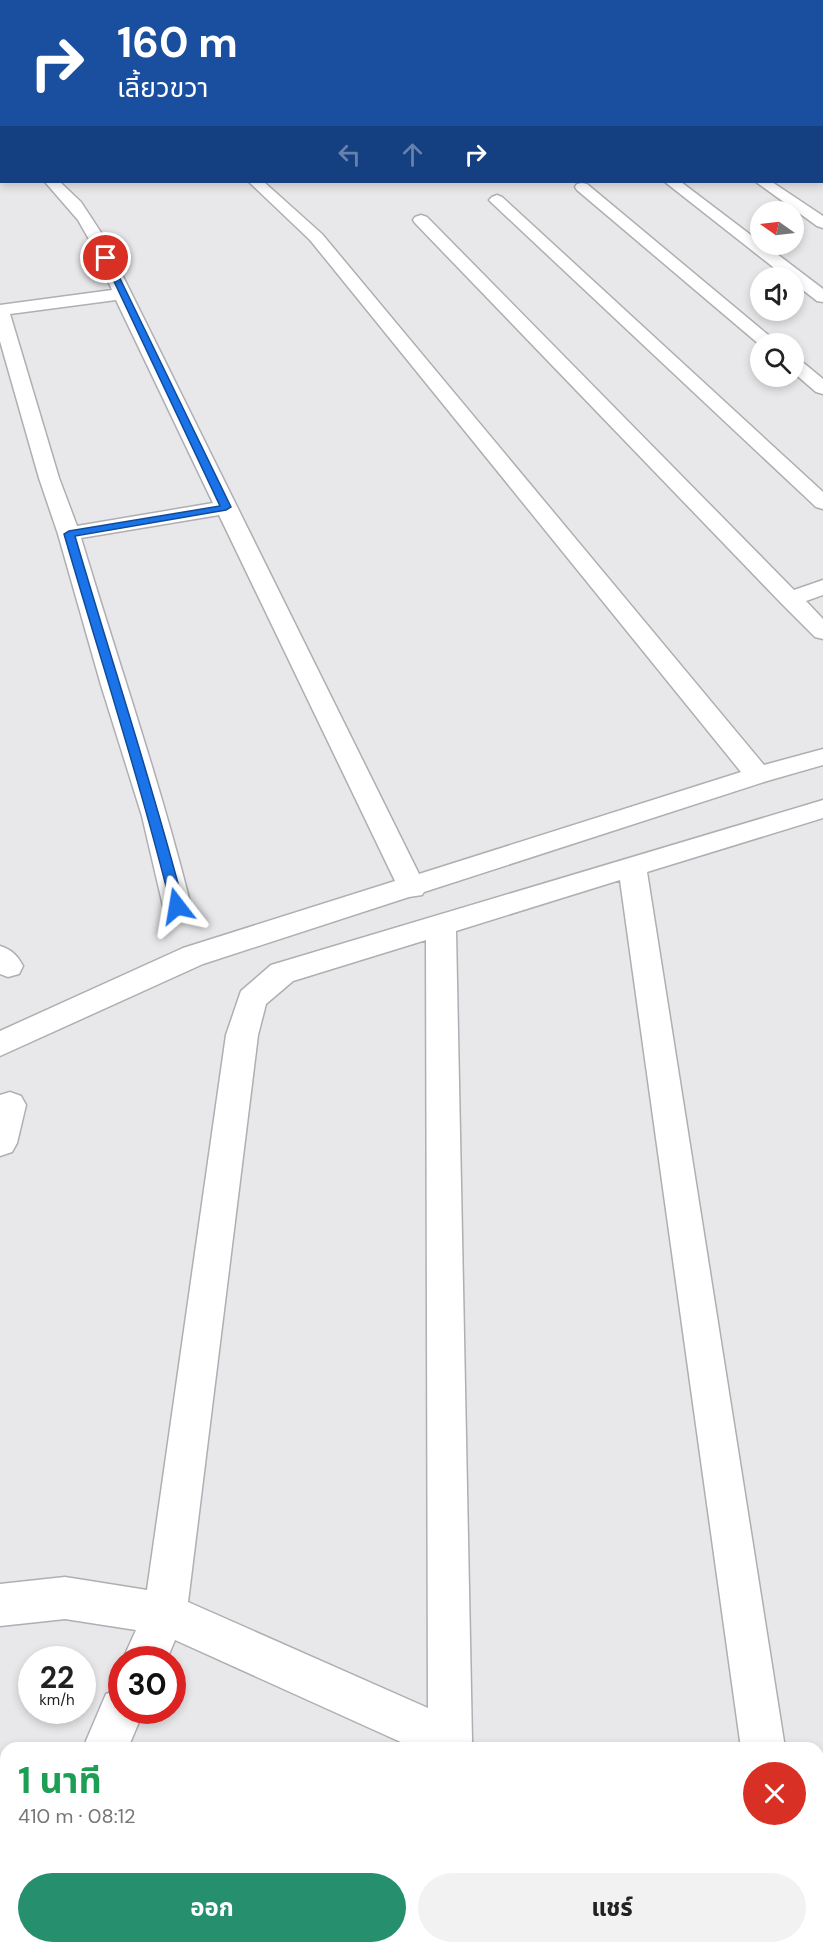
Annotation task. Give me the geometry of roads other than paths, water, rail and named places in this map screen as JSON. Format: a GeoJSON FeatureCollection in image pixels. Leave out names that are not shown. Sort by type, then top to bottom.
{"type":"FeatureCollection","features":[{"type":"Feature","properties":{"kind":"street"},"geometry":{"type":"LineString","coordinates":[[53,183],[85,219],[99,240],[122,294],[412,888]]}},
{"type":"Feature","properties":{"kind":"street"},"geometry":{"type":"LineString","coordinates":[[256,183],[316,237],[758,775]]}},
{"type":"Feature","properties":{"kind":"street"},"geometry":{"type":"LineString","coordinates":[[673,183],[823,297]]}},
{"type":"Feature","properties":{"kind":"street"},"geometry":{"type":"LineString","coordinates":[[764,183],[823,223]]}},
{"type":"Feature","properties":{"kind":"street"},"geometry":{"type":"LineString","coordinates":[[582,187],[757,333]]}},
{"type":"Feature","properties":{"kind":"street"},"geometry":{"type":"LineString","coordinates":[[496,200],[823,502]]}},
{"type":"Feature","properties":{"kind":"street"},"geometry":{"type":"LineString","coordinates":[[421,220],[823,632]]}},
{"type":"Feature","properties":{"kind":"street"},"geometry":{"type":"LineString","coordinates":[[122,294],[0,310],[49,478],[69,534],[113,685],[155,816],[177,906]]}},
{"type":"Feature","properties":{"kind":"street"},"geometry":{"type":"LineString","coordinates":[[804,372],[823,388]]}},
{"type":"Feature","properties":{"kind":"street"},"geometry":{"type":"LineString","coordinates":[[69,534],[226,507]]}},
{"type":"Feature","properties":{"kind":"street"},"geometry":{"type":"LineString","coordinates":[[790,599],[823,587]]}},
{"type":"Feature","properties":{"kind":"street"},"geometry":{"type":"LineString","coordinates":[[0,1044],[193,956],[412,888],[758,775],[823,757]]}},
{"type":"Feature","properties":{"kind":"street"},"geometry":{"type":"LineString","coordinates":[[151,1646],[165,1614],[241,1046],[252,999],[282,973],[823,809]]}},
{"type":"Feature","properties":{"kind":"street"},"geometry":{"type":"LineString","coordinates":[[632,866],[762,1742]]}},
{"type":"Feature","properties":{"kind":"street"},"geometry":{"type":"LineString","coordinates":[[441,926],[454,1742]]}},
{"type":"Feature","properties":{"kind":"street"},"geometry":{"type":"LineString","coordinates":[[0,1143],[10,1105]]}},
{"type":"Feature","properties":{"kind":"street"},"geometry":{"type":"LineString","coordinates":[[0,1605],[65,1598],[165,1614],[450,1742]]}},
{"type":"Feature","properties":{"kind":"street"},"geometry":{"type":"LineString","coordinates":[[108,1742],[116,1724]]}}]}
